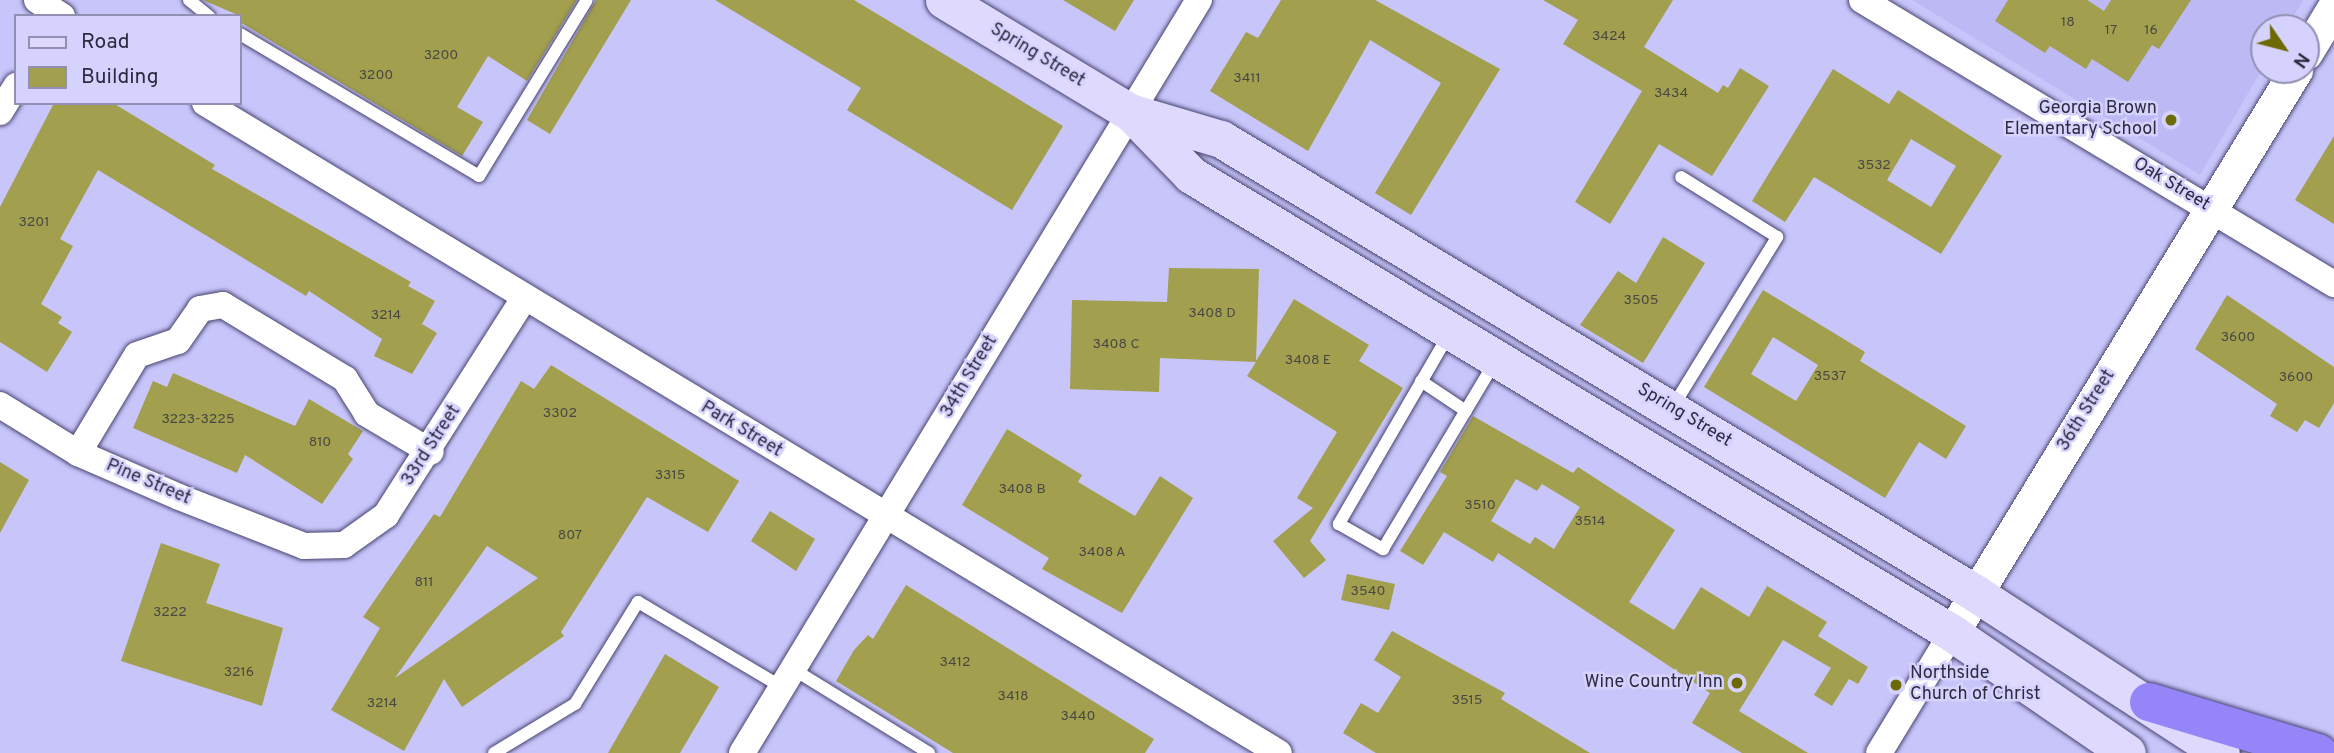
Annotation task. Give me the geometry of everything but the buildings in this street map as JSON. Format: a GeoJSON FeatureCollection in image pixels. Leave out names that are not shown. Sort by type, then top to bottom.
{"type":"FeatureCollection","features":[{"type":"Feature","properties":{"kind":"highway"},"geometry":{"type":"LineString","coordinates":[[2149,702],[2318,753]]}},
{"type":"Feature","properties":{"kind":"main road","name":"Spring Street"},"geometry":{"type":"LineString","coordinates":[[944,0],[1130,112],[1221,139],[1672,408],[1975,593],[2149,702],[2221,753]]}},
{"type":"Feature","properties":{"kind":"main road","name":"Spring Street"},"geometry":{"type":"LineString","coordinates":[[1130,112],[1191,175],[1952,633],[2127,753]]}},
{"type":"Feature","properties":{"kind":"street"},"geometry":{"type":"LineString","coordinates":[[37,0],[62,11]]}},
{"type":"Feature","properties":{"kind":"street","name":"34th Street"},"geometry":{"type":"LineString","coordinates":[[742,753],[1199,0]]}},
{"type":"Feature","properties":{"kind":"street","name":"Oak Street"},"geometry":{"type":"LineString","coordinates":[[1862,0],[2334,284]]}},
{"type":"Feature","properties":{"kind":"street"},"geometry":{"type":"LineString","coordinates":[[2320,30],[2334,7]]}},
{"type":"Feature","properties":{"kind":"street","name":"36th Street"},"geometry":{"type":"LineString","coordinates":[[1879,753],[2287,84]]}},
{"type":"Feature","properties":{"kind":"street"},"geometry":{"type":"LineString","coordinates":[[0,112],[14,89]]}},
{"type":"Feature","properties":{"kind":"street","name":"Park Street"},"geometry":{"type":"LineString","coordinates":[[208,105],[1279,753]]}},
{"type":"Feature","properties":{"kind":"street","name":"33rd Street"},"geometry":{"type":"LineString","coordinates":[[304,547],[344,545],[386,515],[430,452],[524,298]]}},
{"type":"Feature","properties":{"kind":"street"},"geometry":{"type":"LineString","coordinates":[[78,453],[137,355],[178,341],[200,309],[223,305],[345,379],[367,414],[430,452]]}},
{"type":"Feature","properties":{"kind":"street","name":"Pine Street"},"geometry":{"type":"LineString","coordinates":[[0,405],[78,453],[304,547]]}},
{"type":"Feature","properties":{"kind":"lane"},"geometry":{"type":"LineString","coordinates":[[189,0],[206,14]]}},
{"type":"Feature","properties":{"kind":"lane"},"geometry":{"type":"LineString","coordinates":[[242,35],[479,176],[587,0]]}},
{"type":"Feature","properties":{"kind":"lane"},"geometry":{"type":"LineString","coordinates":[[1672,408],[1776,237],[1681,177]]}},
{"type":"Feature","properties":{"kind":"lane"},"geometry":{"type":"LineString","coordinates":[[1451,331],[1339,524],[1383,549],[1497,359]]}},
{"type":"Feature","properties":{"kind":"lane"},"geometry":{"type":"LineString","coordinates":[[1421,381],[1466,411]]}},
{"type":"Feature","properties":{"kind":"lane"},"geometry":{"type":"LineString","coordinates":[[495,753],[575,704],[638,602],[929,753]]}},
{"type":"Feature","properties":{"kind":"shaded area","name":"Georgia Brown Elementary School"},"geometry":{"type":"Polygon","coordinates":[[[1912,0],[2303,0],[2295,14],[2250,14],[2250,84],[2253,84],[2200,175],[1912,0]]]}},
{"type":"Feature","properties":{"kind":"place","name":"Georgia Brown Elementary School"},"geometry":{"type":"Point","coordinates":[2171,120]}},
{"type":"Feature","properties":{"kind":"place","name":"Wine Country Inn"},"geometry":{"type":"Point","coordinates":[1737,683]}},
{"type":"Feature","properties":{"kind":"place","name":"Northside Church of Christ"},"geometry":{"type":"Point","coordinates":[1896,685]}}]}
